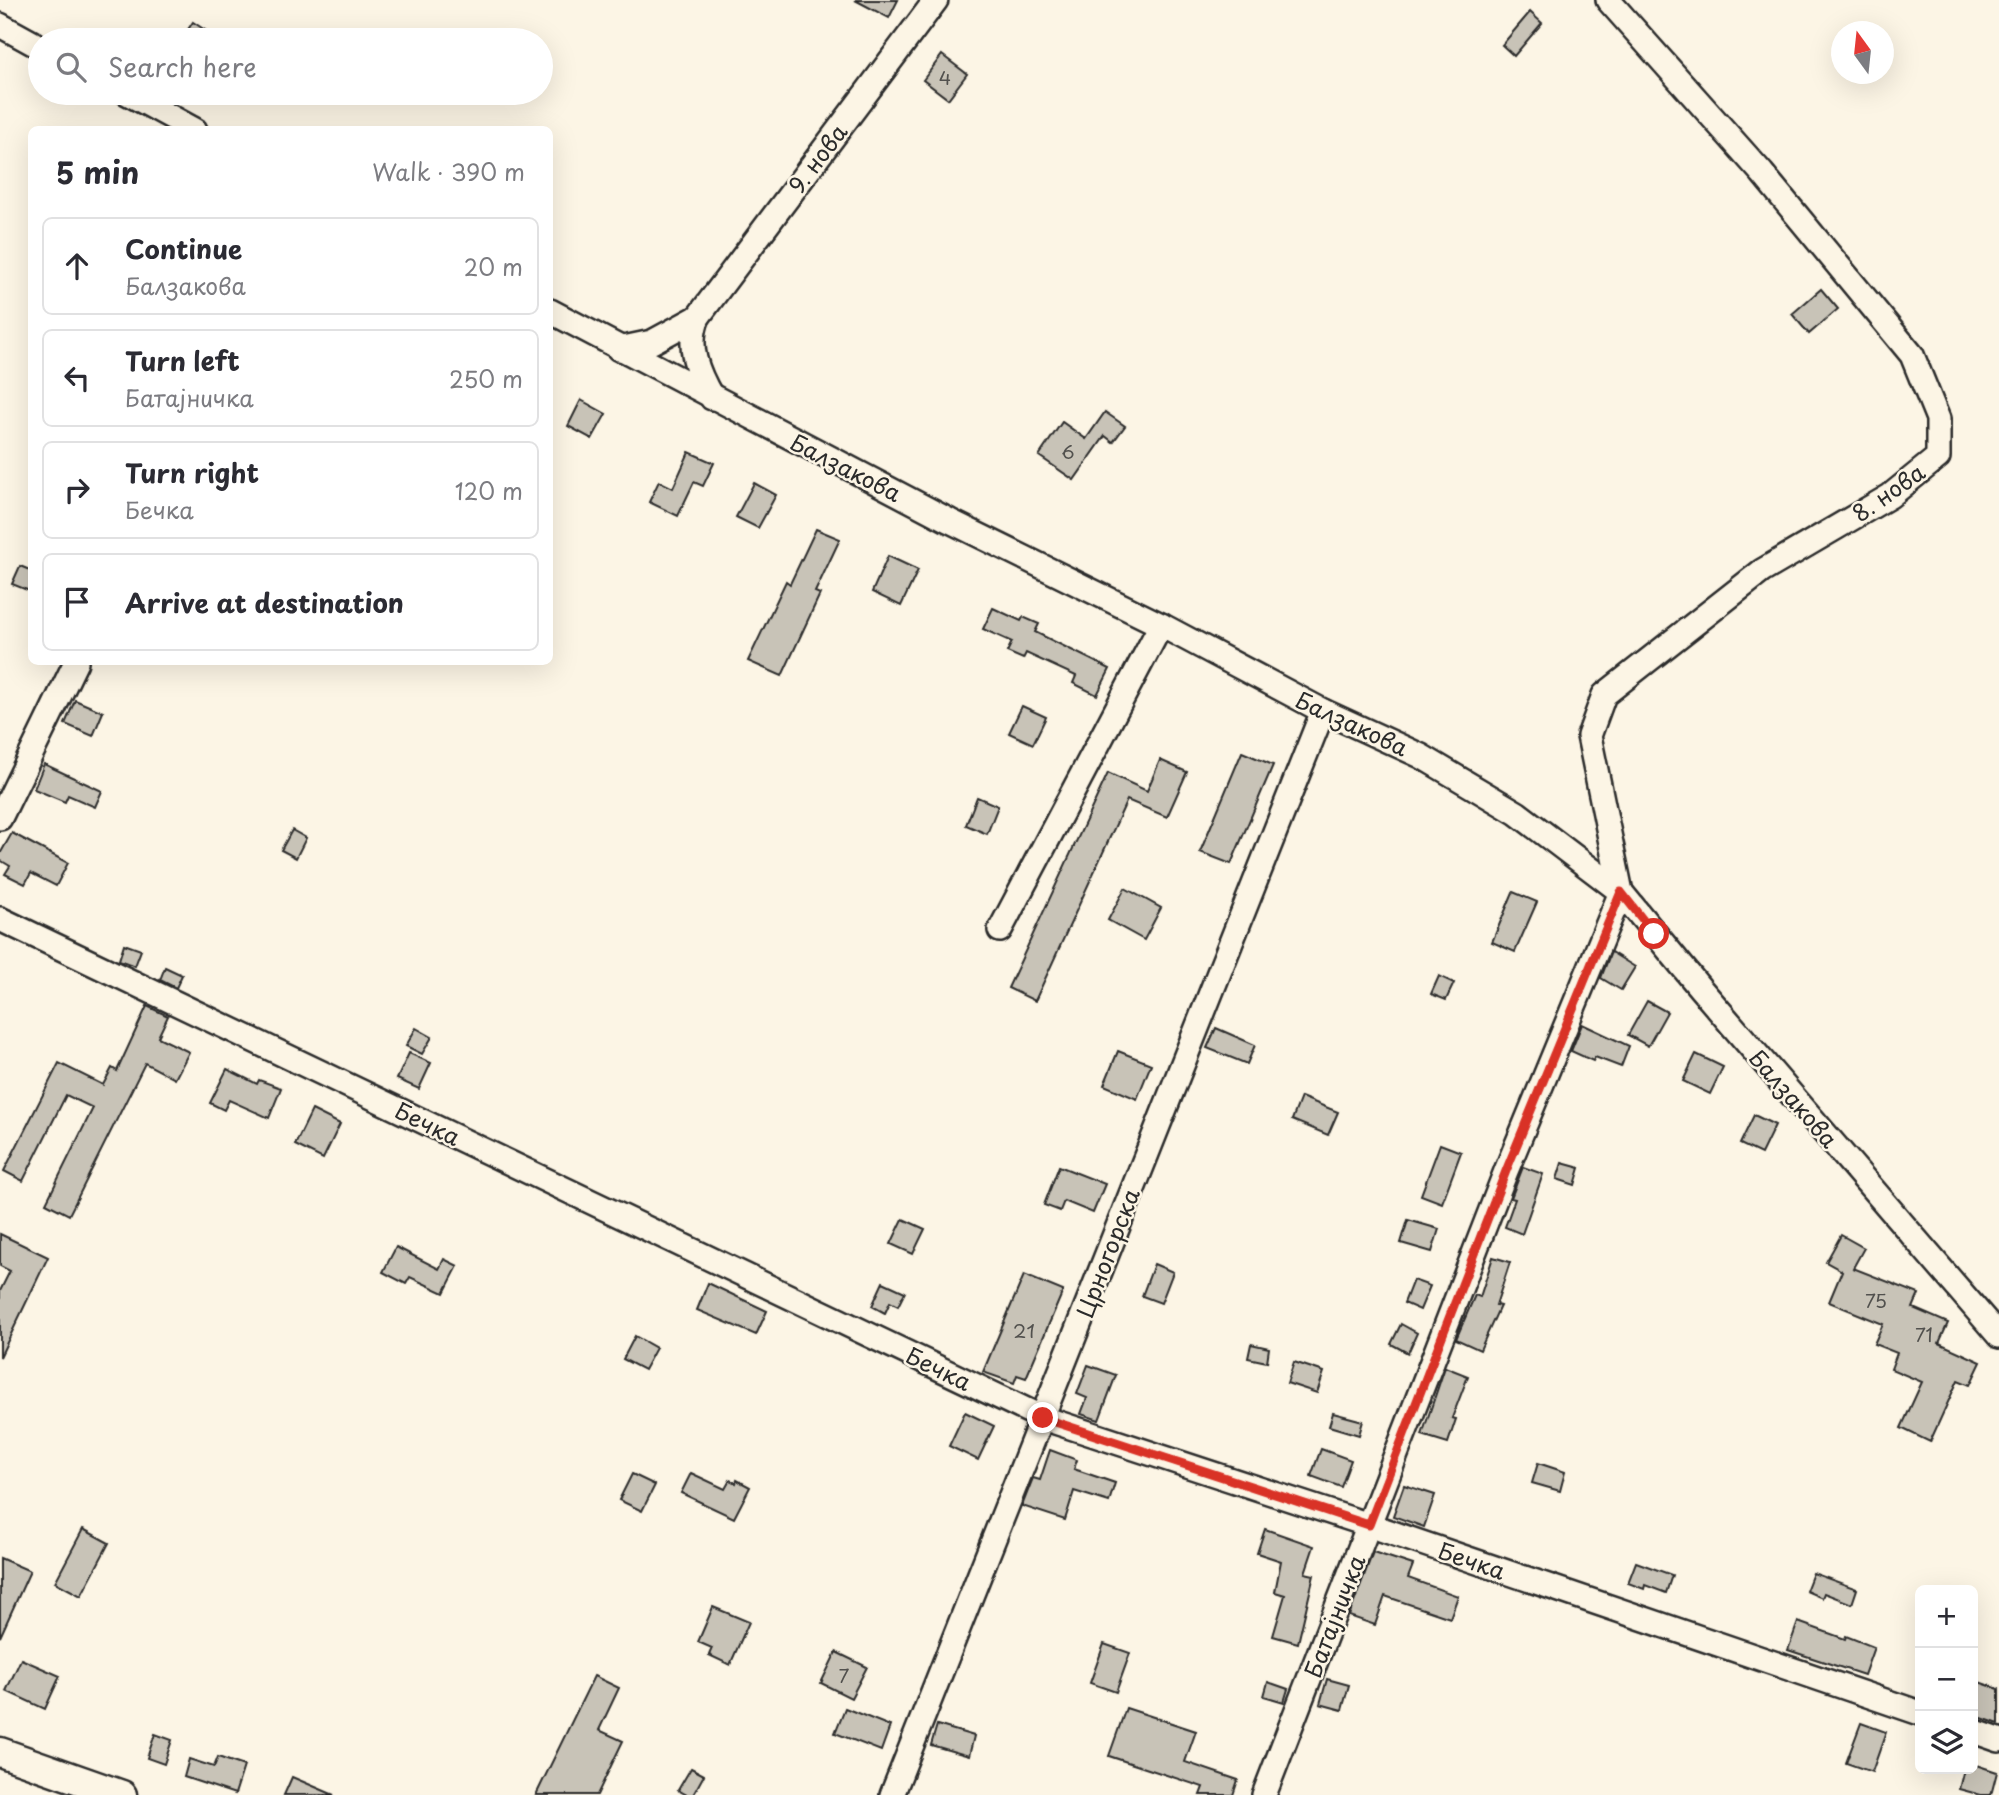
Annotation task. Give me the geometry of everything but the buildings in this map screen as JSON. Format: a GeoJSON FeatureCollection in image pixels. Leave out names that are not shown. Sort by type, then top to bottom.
{"type":"FeatureCollection","features":[{"type":"Feature","properties":{"kind":"main road"},"geometry":{"type":"LineString","coordinates":[[0,1752],[122,1795]]}},
{"type":"Feature","properties":{"kind":"street","name":"9. нова"},"geometry":{"type":"LineString","coordinates":[[712,397],[700,378],[694,361],[693,328],[698,317],[936,0]]}},
{"type":"Feature","properties":{"kind":"street","name":"8. нова"},"geometry":{"type":"LineString","coordinates":[[1608,0],[1762,173],[1912,355],[1938,419],[1938,457],[1890,496],[1762,571],[1604,695],[1589,736],[1621,892]]}},
{"type":"Feature","properties":{"kind":"street"},"geometry":{"type":"LineString","coordinates":[[0,25],[28,40]]}},
{"type":"Feature","properties":{"kind":"street"},"geometry":{"type":"LineString","coordinates":[[149,105],[188,126]]}},
{"type":"Feature","properties":{"kind":"street","name":"Балзакова"},"geometry":{"type":"LineString","coordinates":[[553,313],[950,521],[1161,625],[1323,711],[1421,756],[1517,813],[1621,892],[1999,1336]]}},
{"type":"Feature","properties":{"kind":"street","name":"9. нова"},"geometry":{"type":"LineString","coordinates":[[620,349],[652,342],[698,317]]}},
{"type":"Feature","properties":{"kind":"street"},"geometry":{"type":"LineString","coordinates":[[1000,930],[1161,625]]}},
{"type":"Feature","properties":{"kind":"street"},"geometry":{"type":"LineString","coordinates":[[0,818],[75,665]]}},
{"type":"Feature","properties":{"kind":"street","name":"Црногорска"},"geometry":{"type":"LineString","coordinates":[[892,1795],[1323,711]]}},
{"type":"Feature","properties":{"kind":"street","name":"Батајничка"},"geometry":{"type":"LineString","coordinates":[[1264,1795],[1506,1171],[1621,892]]}},
{"type":"Feature","properties":{"kind":"street","name":"Бечка"},"geometry":{"type":"LineString","coordinates":[[0,919],[1043,1418],[1369,1525],[1915,1711]]}},
{"type":"Feature","properties":{"kind":"street"},"geometry":{"type":"LineString","coordinates":[[1978,1733],[1999,1740]]}},
{"type":"Feature","properties":{"kind":"route"},"geometry":{"type":"LineString","coordinates":[[1043,1418],[1369,1525],[1506,1171],[1621,892],[1654,934]]}}]}
